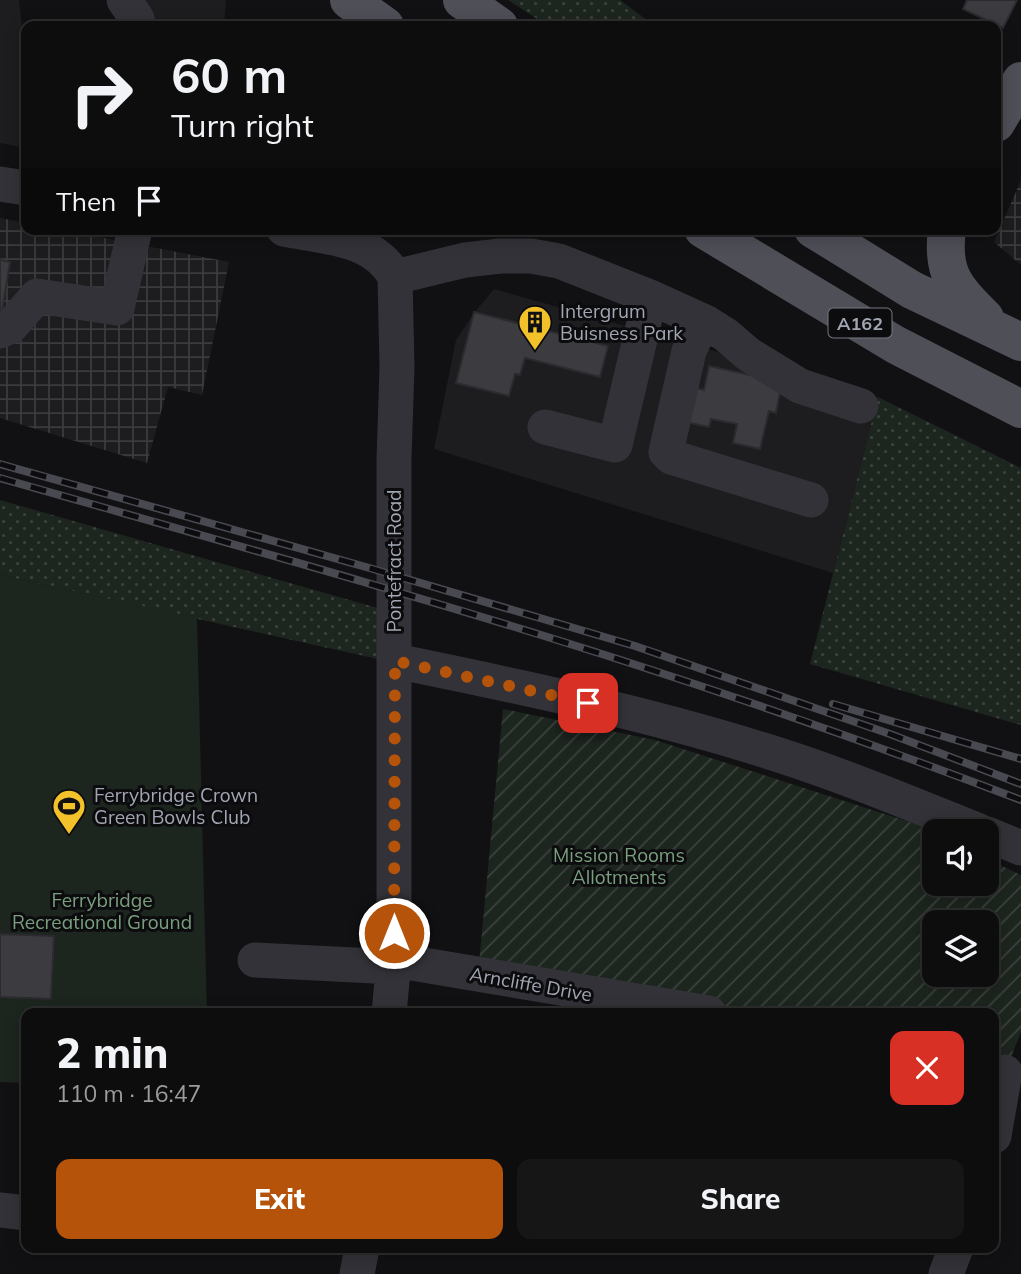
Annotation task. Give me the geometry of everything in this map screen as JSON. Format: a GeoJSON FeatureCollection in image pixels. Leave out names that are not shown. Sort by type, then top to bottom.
{"type":"FeatureCollection","features":[{"type":"Feature","properties":{"kind":"main road"},"geometry":{"type":"LineString","coordinates":[[349,0],[378,21]]}},
{"type":"Feature","properties":{"kind":"main road"},"geometry":{"type":"LineString","coordinates":[[462,0],[492,21]]}},
{"type":"Feature","properties":{"kind":"main road"},"geometry":{"type":"LineString","coordinates":[[1001,115],[1021,81]]}},
{"type":"Feature","properties":{"kind":"main road","name":"A162"},"geometry":{"type":"LineString","coordinates":[[713,235],[896,345],[1021,409]]}},
{"type":"Feature","properties":{"kind":"main road","name":"A162"},"geometry":{"type":"LineString","coordinates":[[823,235],[912,290],[1009,336]]}},
{"type":"Feature","properties":{"kind":"main road"},"geometry":{"type":"LineString","coordinates":[[946,235],[946,266],[959,291],[1009,336]]}},
{"type":"Feature","properties":{"kind":"street"},"geometry":{"type":"LineString","coordinates":[[124,0],[137,21]]}},
{"type":"Feature","properties":{"kind":"street"},"geometry":{"type":"LineString","coordinates":[[0,184],[21,187]]}},
{"type":"Feature","properties":{"kind":"street"},"geometry":{"type":"LineString","coordinates":[[0,331],[11,326],[37,296],[117,308],[134,235]]}},
{"type":"Feature","properties":{"kind":"street"},"geometry":{"type":"LineString","coordinates":[[315,235],[356,243],[377,254],[390,266],[395,277],[465,260],[500,256],[531,256],[559,261],[695,318],[726,335],[748,354],[800,386],[861,406]]}},
{"type":"Feature","properties":{"kind":"street","name":"Pontefract Road"},"geometry":{"type":"LineString","coordinates":[[390,1008],[394,964],[394,459],[397,367],[395,277]]}},
{"type":"Feature","properties":{"kind":"street"},"geometry":{"type":"LineString","coordinates":[[545,427],[615,445],[650,298]]}},
{"type":"Feature","properties":{"kind":"street"},"geometry":{"type":"LineString","coordinates":[[695,318],[695,338],[689,351],[666,452],[671,457],[811,500]]}},
{"type":"Feature","properties":{"kind":"street"},"geometry":{"type":"LineString","coordinates":[[395,661],[632,713],[762,750],[864,785],[949,819]]}},
{"type":"Feature","properties":{"kind":"street"},"geometry":{"type":"LineString","coordinates":[[999,839],[1021,848]]}},
{"type":"Feature","properties":{"kind":"street","name":"Arncliffe Drive"},"geometry":{"type":"LineString","coordinates":[[255,960],[394,964],[677,1008]]}},
{"type":"Feature","properties":{"kind":"street"},"geometry":{"type":"LineString","coordinates":[[999,1112],[1007,1073]]}},
{"type":"Feature","properties":{"kind":"street"},"geometry":{"type":"LineString","coordinates":[[0,1210],[21,1212]]}},
{"type":"Feature","properties":{"kind":"street"},"geometry":{"type":"LineString","coordinates":[[357,1274],[361,1253]]}},
{"type":"Feature","properties":{"kind":"street"},"geometry":{"type":"LineString","coordinates":[[946,1274],[954,1253]]}},
{"type":"Feature","properties":{"kind":"shaded area"},"geometry":{"type":"Polygon","coordinates":[[[0,0],[19,0],[21,147],[0,143],[0,0]]]}},
{"type":"Feature","properties":{"kind":"shaded area"},"geometry":{"type":"Polygon","coordinates":[[[107,0],[226,0],[224,21],[118,21],[107,0]]]}},
{"type":"Feature","properties":{"kind":"shaded area"},"geometry":{"type":"Polygon","coordinates":[[[1021,180],[1021,265],[994,242],[997,235],[1001,235],[1001,226],[1021,180]]]}},
{"type":"Feature","properties":{"kind":"shaded area"},"geometry":{"type":"Polygon","coordinates":[[[0,218],[21,222],[21,235],[89,235],[229,262],[202,395],[168,387],[147,463],[0,418],[0,218]]]}},
{"type":"Feature","properties":{"kind":"shaded area"},"geometry":{"type":"Polygon","coordinates":[[[494,289],[878,397],[833,573],[434,449],[456,340],[494,289]]]}},
{"type":"Feature","properties":{"kind":"green space"},"geometry":{"type":"Polygon","coordinates":[[[508,0],[620,0],[648,21],[540,21],[508,0]]]}},
{"type":"Feature","properties":{"kind":"green space"},"geometry":{"type":"Polygon","coordinates":[[[878,397],[1021,468],[1021,725],[810,664],[878,397]]]}},
{"type":"Feature","properties":{"kind":"green space"},"geometry":{"type":"Polygon","coordinates":[[[0,500],[381,609],[378,659],[0,575],[0,500]]]}},
{"type":"Feature","properties":{"kind":"green space","name":"Ferrybridge Recreational Ground"},"geometry":{"type":"Polygon","coordinates":[[[0,575],[197,618],[207,1008],[21,1008],[21,1083],[0,1082],[0,575]]]}},
{"type":"Feature","properties":{"kind":"green space","name":"Mission Rooms Allotments"},"geometry":{"type":"Polygon","coordinates":[[[503,709],[655,740],[916,824],[922,827],[922,896],[999,896],[999,865],[1021,875],[1021,1032],[1005,1072],[999,1070],[999,1008],[679,1008],[478,974],[503,709]]]}},
{"type":"Feature","properties":{"kind":"building"},"geometry":{"type":"Polygon","coordinates":[[[967,0],[1017,0],[1003,28],[1001,21],[988,21],[963,9],[967,0]]]}},
{"type":"Feature","properties":{"kind":"building"},"geometry":{"type":"Polygon","coordinates":[[[0,260],[10,262],[1,318],[0,318],[0,260]]]}},
{"type":"Feature","properties":{"kind":"building","name":"Intergrum Buisness Park"},"geometry":{"type":"Polygon","coordinates":[[[474,312],[608,346],[600,377],[525,358],[520,375],[515,374],[509,396],[456,383],[474,312]]]}},
{"type":"Feature","properties":{"kind":"building"},"geometry":{"type":"Polygon","coordinates":[[[709,366],[782,382],[776,413],[769,411],[760,449],[733,443],[737,424],[711,419],[709,427],[685,422],[692,387],[704,390],[709,366]]]}},
{"type":"Feature","properties":{"kind":"building"},"geometry":{"type":"Polygon","coordinates":[[[0,934],[54,936],[51,999],[0,997],[0,934]]]}},
{"type":"Feature","properties":{"kind":"railway"},"geometry":{"type":"LineString","coordinates":[[0,464],[635,646],[890,734],[1021,784]]}},
{"type":"Feature","properties":{"kind":"railway"},"geometry":{"type":"LineString","coordinates":[[0,478],[552,638],[728,695],[1021,800]]}},
{"type":"Feature","properties":{"kind":"railway"},"geometry":{"type":"LineString","coordinates":[[833,704],[1021,759]]}},
{"type":"Feature","properties":{"kind":"place","name":"Intergrum Buisness Park"},"geometry":{"type":"Point","coordinates":[535,352]}},
{"type":"Feature","properties":{"kind":"place","name":"Ferrybridge Crown Green Bowls Club"},"geometry":{"type":"Point","coordinates":[69,836]}},
{"type":"Feature","properties":{"kind":"route"},"geometry":{"type":"LineString","coordinates":[[394,933],[395,661],[588,703]]}}]}
